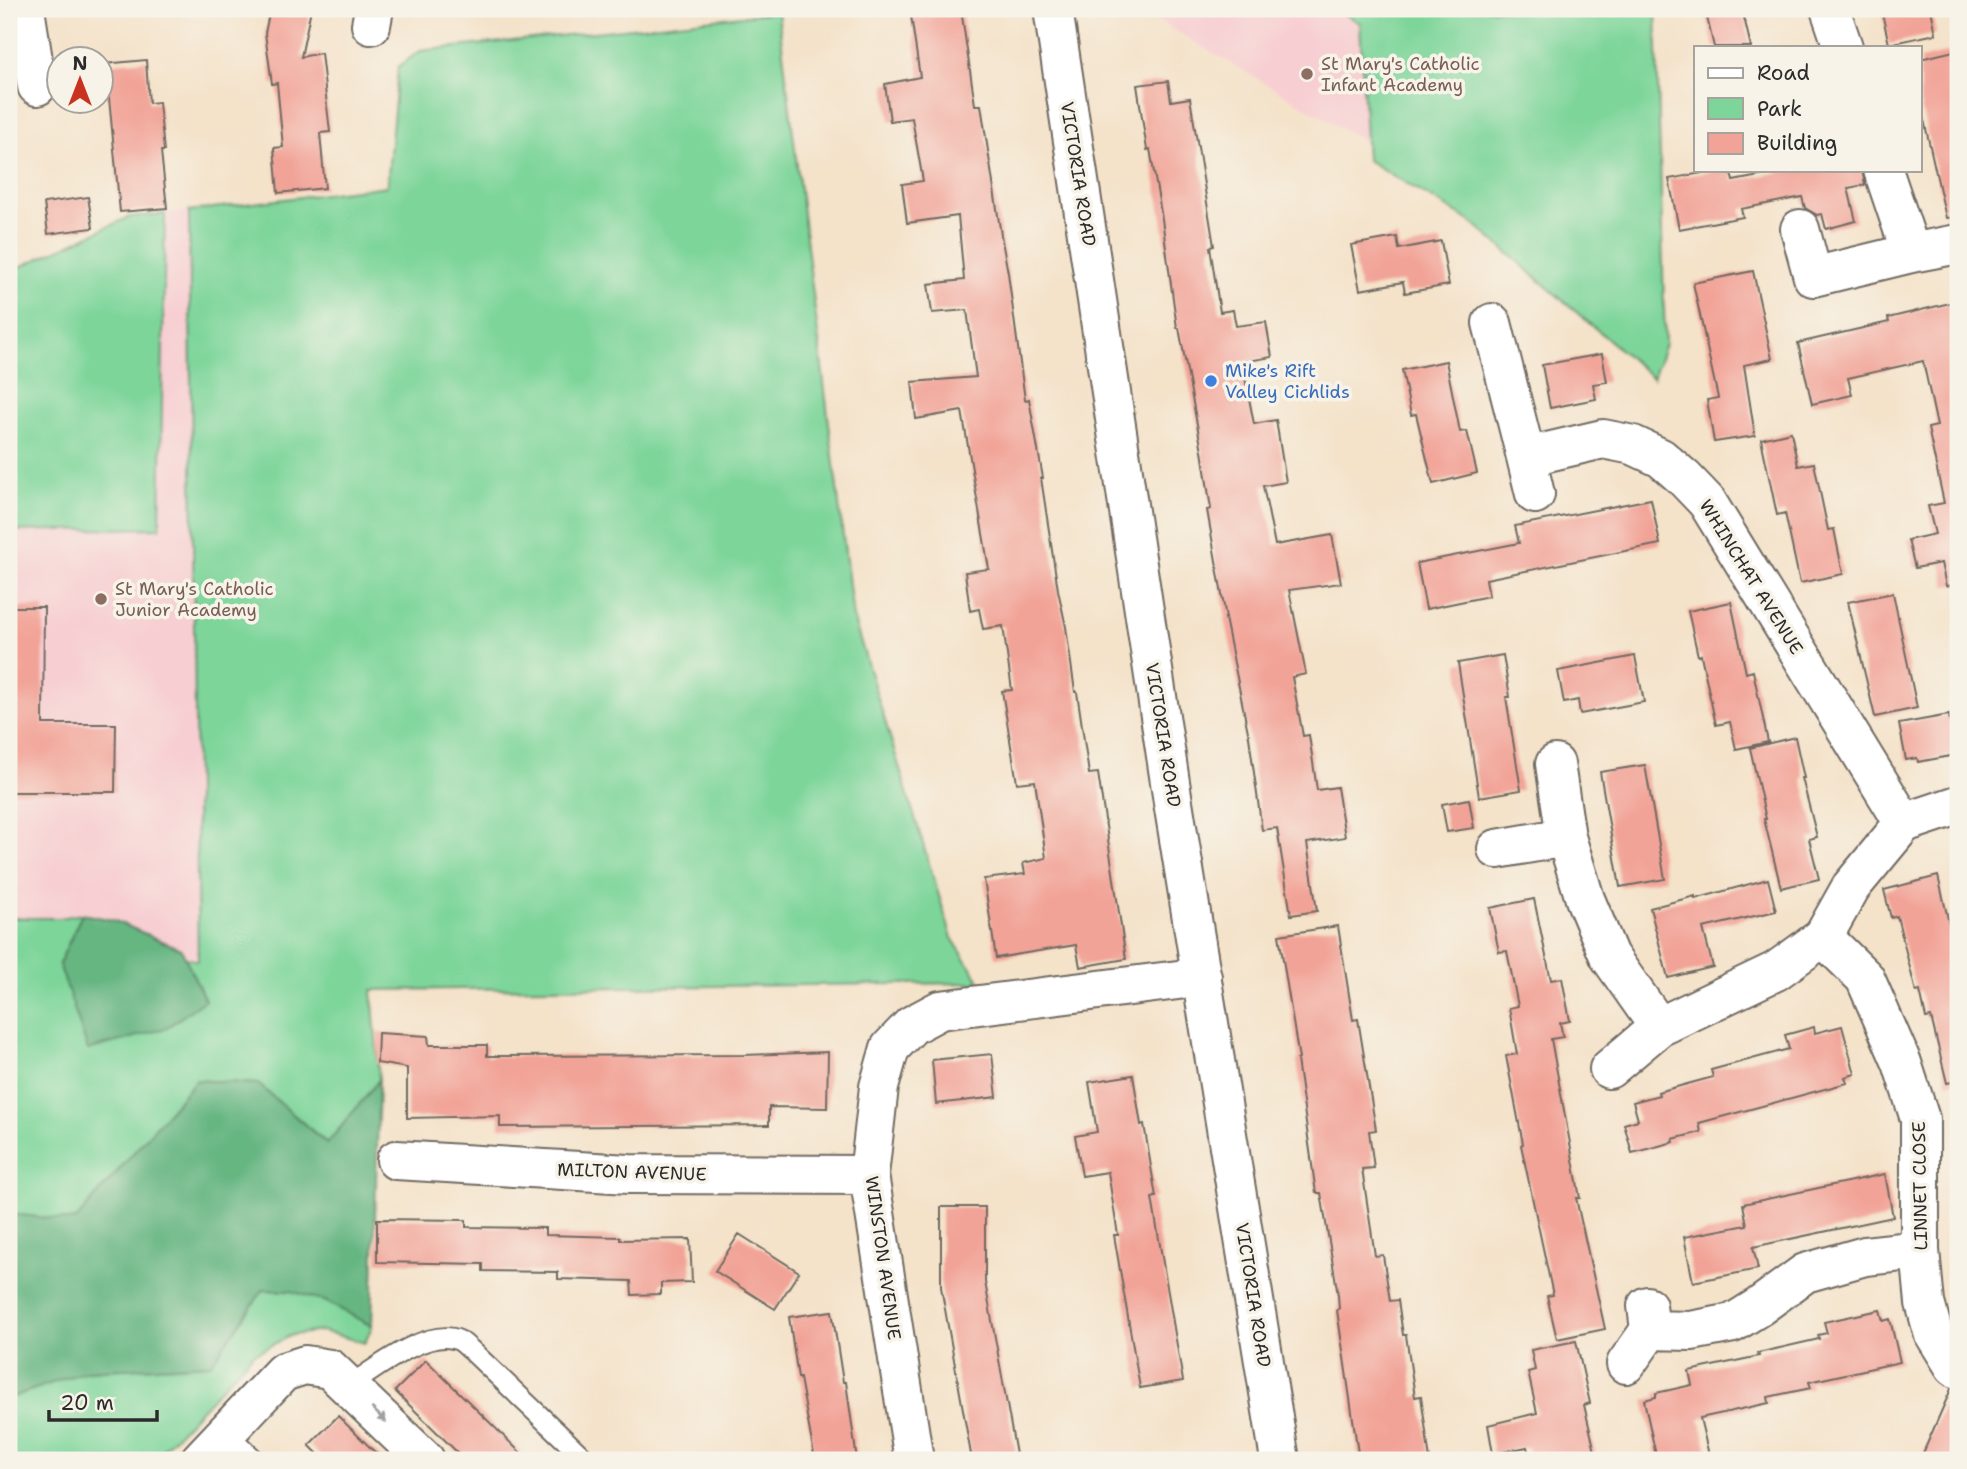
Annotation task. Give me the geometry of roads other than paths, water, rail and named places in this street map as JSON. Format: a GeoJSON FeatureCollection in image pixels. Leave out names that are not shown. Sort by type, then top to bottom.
{"type":"FeatureCollection","features":[{"type":"Feature","properties":{"kind":"street","name":"VICTORIA ROAD"},"geometry":{"type":"LineString","coordinates":[[1053,9],[1173,802],[1280,1460]]}},
{"type":"Feature","properties":{"kind":"street"},"geometry":{"type":"LineString","coordinates":[[1830,9],[1843,46]]}},
{"type":"Feature","properties":{"kind":"street"},"geometry":{"type":"LineString","coordinates":[[21,25],[37,86]]}},
{"type":"Feature","properties":{"kind":"street"},"geometry":{"type":"LineString","coordinates":[[1884,172],[1911,253]]}},
{"type":"Feature","properties":{"kind":"street"},"geometry":{"type":"LineString","coordinates":[[1800,229],[1813,277],[1958,244]]}},
{"type":"Feature","properties":{"kind":"street"},"geometry":{"type":"LineString","coordinates":[[1492,323],[1535,494]]}},
{"type":"Feature","properties":{"kind":"street","name":"WHINCHAT AVENUE"},"geometry":{"type":"LineString","coordinates":[[1526,457],[1603,439],[1633,445],[1661,458],[1684,478],[1707,502],[1905,824]]}},
{"type":"Feature","properties":{"kind":"street"},"geometry":{"type":"LineString","coordinates":[[1555,764],[1566,837],[1585,899],[1609,956],[1659,1027]]}},
{"type":"Feature","properties":{"kind":"street"},"geometry":{"type":"LineString","coordinates":[[1609,1069],[1659,1027],[1776,971],[1823,937],[1851,887],[1905,824],[1958,806]]}},
{"type":"Feature","properties":{"kind":"street"},"geometry":{"type":"LineString","coordinates":[[1497,849],[1566,837]]}},
{"type":"Feature","properties":{"kind":"street","name":"LINNET CLOSE"},"geometry":{"type":"LineString","coordinates":[[1823,937],[1865,978],[1902,1063],[1920,1119],[1920,1250],[1925,1303],[1933,1332],[1958,1369]]}},
{"type":"Feature","properties":{"kind":"street","name":"WINSTON AVENUE"},"geometry":{"type":"LineString","coordinates":[[914,1460],[869,1175],[878,1087],[890,1048],[912,1025],[940,1010],[1202,977]]}},
{"type":"Feature","properties":{"kind":"street","name":"MILTON AVENUE"},"geometry":{"type":"LineString","coordinates":[[396,1160],[629,1174],[869,1175]]}},
{"type":"Feature","properties":{"kind":"street"},"geometry":{"type":"LineString","coordinates":[[1626,1364],[1648,1317],[1691,1331],[1733,1323],[1805,1273],[1865,1256],[1920,1250]]}},
{"type":"Feature","properties":{"kind":"street"},"geometry":{"type":"LineString","coordinates":[[200,1460],[283,1372],[304,1365],[330,1369],[425,1460]]}},
{"type":"Feature","properties":{"kind":"lane"},"geometry":{"type":"LineString","coordinates":[[349,1386],[414,1345],[442,1338],[458,1340],[586,1460]]}},
{"type":"Feature","properties":{"kind":"lane"},"geometry":{"type":"LineString","coordinates":[[226,1433],[255,1460]]}},
{"type":"Feature","properties":{"kind":"place","name":"St Mary's Catholic Infant Academy"},"geometry":{"type":"Point","coordinates":[1307,74]}},
{"type":"Feature","properties":{"kind":"place","name":"Mike's Rift Valley Cichlids"},"geometry":{"type":"Point","coordinates":[1211,381]}},
{"type":"Feature","properties":{"kind":"place","name":"St Mary's Catholic Junior Academy"},"geometry":{"type":"Point","coordinates":[101,599]}}]}
